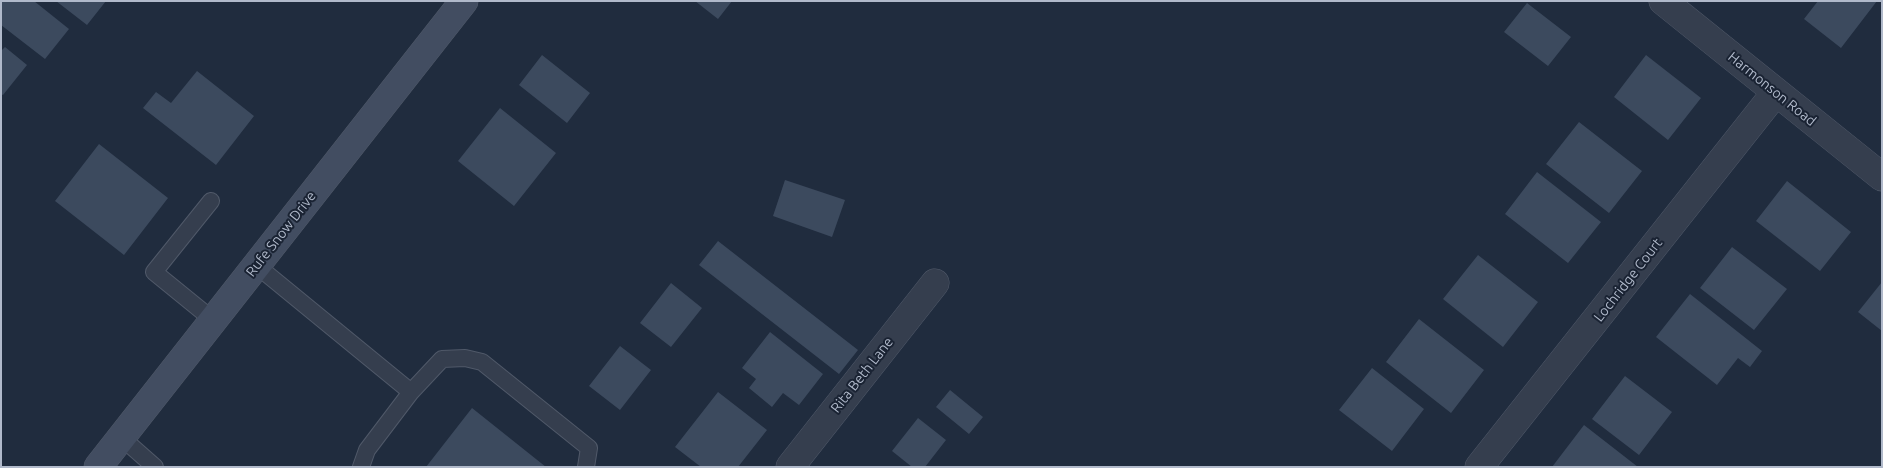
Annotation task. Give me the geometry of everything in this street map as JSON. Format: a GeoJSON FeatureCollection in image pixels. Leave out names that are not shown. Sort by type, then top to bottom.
{"type":"FeatureCollection","features":[{"type":"Feature","properties":{"kind":"main road","name":"Rufe Snow Drive"},"geometry":{"type":"LineString","coordinates":[[98,467],[464,1]]}},
{"type":"Feature","properties":{"kind":"street","name":"Harmonson Road"},"geometry":{"type":"LineString","coordinates":[[1663,1],[1882,177]]}},
{"type":"Feature","properties":{"kind":"street","name":"Lochridge Court"},"geometry":{"type":"LineString","coordinates":[[1479,467],[1776,92]]}},
{"type":"Feature","properties":{"kind":"street","name":"Rita Beth Lane"},"geometry":{"type":"LineString","coordinates":[[790,467],[935,283]]}},
{"type":"Feature","properties":{"kind":"lane"},"geometry":{"type":"LineString","coordinates":[[210,202],[154,272],[213,320]]}},
{"type":"Feature","properties":{"kind":"lane"},"geometry":{"type":"LineString","coordinates":[[256,265],[411,392]]}},
{"type":"Feature","properties":{"kind":"lane"},"geometry":{"type":"LineString","coordinates":[[361,467],[367,450],[411,392],[442,359],[465,358],[482,362],[589,448],[586,467]]}},
{"type":"Feature","properties":{"kind":"lane"},"geometry":{"type":"LineString","coordinates":[[120,437],[155,467]]}},
{"type":"Feature","properties":{"kind":"building"},"geometry":{"type":"Polygon","coordinates":[[[1,1],[34,1],[69,29],[45,59],[1,25],[1,1]]]}},
{"type":"Feature","properties":{"kind":"building"},"geometry":{"type":"Polygon","coordinates":[[[56,1],[106,1],[87,25],[56,1]]]}},
{"type":"Feature","properties":{"kind":"building"},"geometry":{"type":"Polygon","coordinates":[[[695,1],[732,1],[718,19],[695,1]]]}},
{"type":"Feature","properties":{"kind":"building"},"geometry":{"type":"Polygon","coordinates":[[[1818,1],[1877,1],[1841,48],[1804,19],[1818,1]]]}},
{"type":"Feature","properties":{"kind":"building"},"geometry":{"type":"Polygon","coordinates":[[[1527,3],[1571,37],[1548,66],[1504,32],[1527,3]]]}},
{"type":"Feature","properties":{"kind":"building"},"geometry":{"type":"Polygon","coordinates":[[[5,47],[27,65],[3,95],[1,94],[1,51],[5,47]]]}},
{"type":"Feature","properties":{"kind":"building"},"geometry":{"type":"Polygon","coordinates":[[[542,55],[590,93],[567,123],[519,85],[542,55]]]}},
{"type":"Feature","properties":{"kind":"building"},"geometry":{"type":"Polygon","coordinates":[[[1646,55],[1701,98],[1668,140],[1614,97],[1646,55]]]}},
{"type":"Feature","properties":{"kind":"building"},"geometry":{"type":"Polygon","coordinates":[[[197,71],[254,116],[216,165],[143,108],[156,92],[171,103],[197,71]]]}},
{"type":"Feature","properties":{"kind":"building"},"geometry":{"type":"Polygon","coordinates":[[[500,108],[556,153],[514,206],[458,161],[500,108]]]}},
{"type":"Feature","properties":{"kind":"building"},"geometry":{"type":"Polygon","coordinates":[[[1579,122],[1642,171],[1609,213],[1546,164],[1579,122]]]}},
{"type":"Feature","properties":{"kind":"building"},"geometry":{"type":"Polygon","coordinates":[[[99,144],[168,198],[124,255],[55,201],[99,144]]]}},
{"type":"Feature","properties":{"kind":"building"},"geometry":{"type":"Polygon","coordinates":[[[1537,172],[1601,222],[1568,263],[1505,214],[1537,172]]]}},
{"type":"Feature","properties":{"kind":"building"},"geometry":{"type":"Polygon","coordinates":[[[785,180],[845,200],[832,237],[773,216],[785,180]]]}},
{"type":"Feature","properties":{"kind":"building"},"geometry":{"type":"Polygon","coordinates":[[[1787,181],[1851,232],[1820,271],[1756,221],[1787,181]]]}},
{"type":"Feature","properties":{"kind":"building"},"geometry":{"type":"Polygon","coordinates":[[[718,241],[858,350],[839,374],[699,265],[718,241]]]}},
{"type":"Feature","properties":{"kind":"building"},"geometry":{"type":"Polygon","coordinates":[[[1732,247],[1787,289],[1754,330],[1700,288],[1732,247]]]}},
{"type":"Feature","properties":{"kind":"building"},"geometry":{"type":"Polygon","coordinates":[[[1478,255],[1538,302],[1503,347],[1443,299],[1478,255]]]}},
{"type":"Feature","properties":{"kind":"building"},"geometry":{"type":"Polygon","coordinates":[[[1882,282],[1882,331],[1858,312],[1882,282]]]}},
{"type":"Feature","properties":{"kind":"building"},"geometry":{"type":"Polygon","coordinates":[[[671,283],[702,308],[671,347],[640,323],[671,283]]]}},
{"type":"Feature","properties":{"kind":"building"},"geometry":{"type":"Polygon","coordinates":[[[1690,294],[1762,351],[1750,367],[1738,358],[1717,385],[1656,337],[1690,294]]]}},
{"type":"Feature","properties":{"kind":"building"},"geometry":{"type":"Polygon","coordinates":[[[1419,319],[1484,370],[1451,413],[1386,362],[1419,319]]]}},
{"type":"Feature","properties":{"kind":"building"},"geometry":{"type":"Polygon","coordinates":[[[770,332],[823,374],[799,405],[783,393],[772,407],[749,388],[756,379],[742,368],[770,332]]]}},
{"type":"Feature","properties":{"kind":"building"},"geometry":{"type":"Polygon","coordinates":[[[620,346],[651,370],[620,410],[589,386],[620,346]]]}},
{"type":"Feature","properties":{"kind":"building"},"geometry":{"type":"Polygon","coordinates":[[[1372,368],[1424,409],[1392,451],[1339,410],[1372,368]]]}},
{"type":"Feature","properties":{"kind":"building"},"geometry":{"type":"Polygon","coordinates":[[[1625,376],[1672,412],[1639,455],[1592,419],[1625,376]]]}},
{"type":"Feature","properties":{"kind":"building"},"geometry":{"type":"Polygon","coordinates":[[[950,390],[983,417],[969,434],[936,407],[950,390]]]}},
{"type":"Feature","properties":{"kind":"building"},"geometry":{"type":"Polygon","coordinates":[[[718,392],[767,430],[738,467],[701,467],[675,447],[718,392]]]}},
{"type":"Feature","properties":{"kind":"building"},"geometry":{"type":"Polygon","coordinates":[[[472,408],[546,467],[426,467],[472,408]]]}},
{"type":"Feature","properties":{"kind":"building"},"geometry":{"type":"Polygon","coordinates":[[[918,418],[946,440],[925,467],[912,467],[892,451],[918,418]]]}},
{"type":"Feature","properties":{"kind":"building"},"geometry":{"type":"Polygon","coordinates":[[[1584,425],[1638,467],[1552,467],[1584,425]]]}}]}
